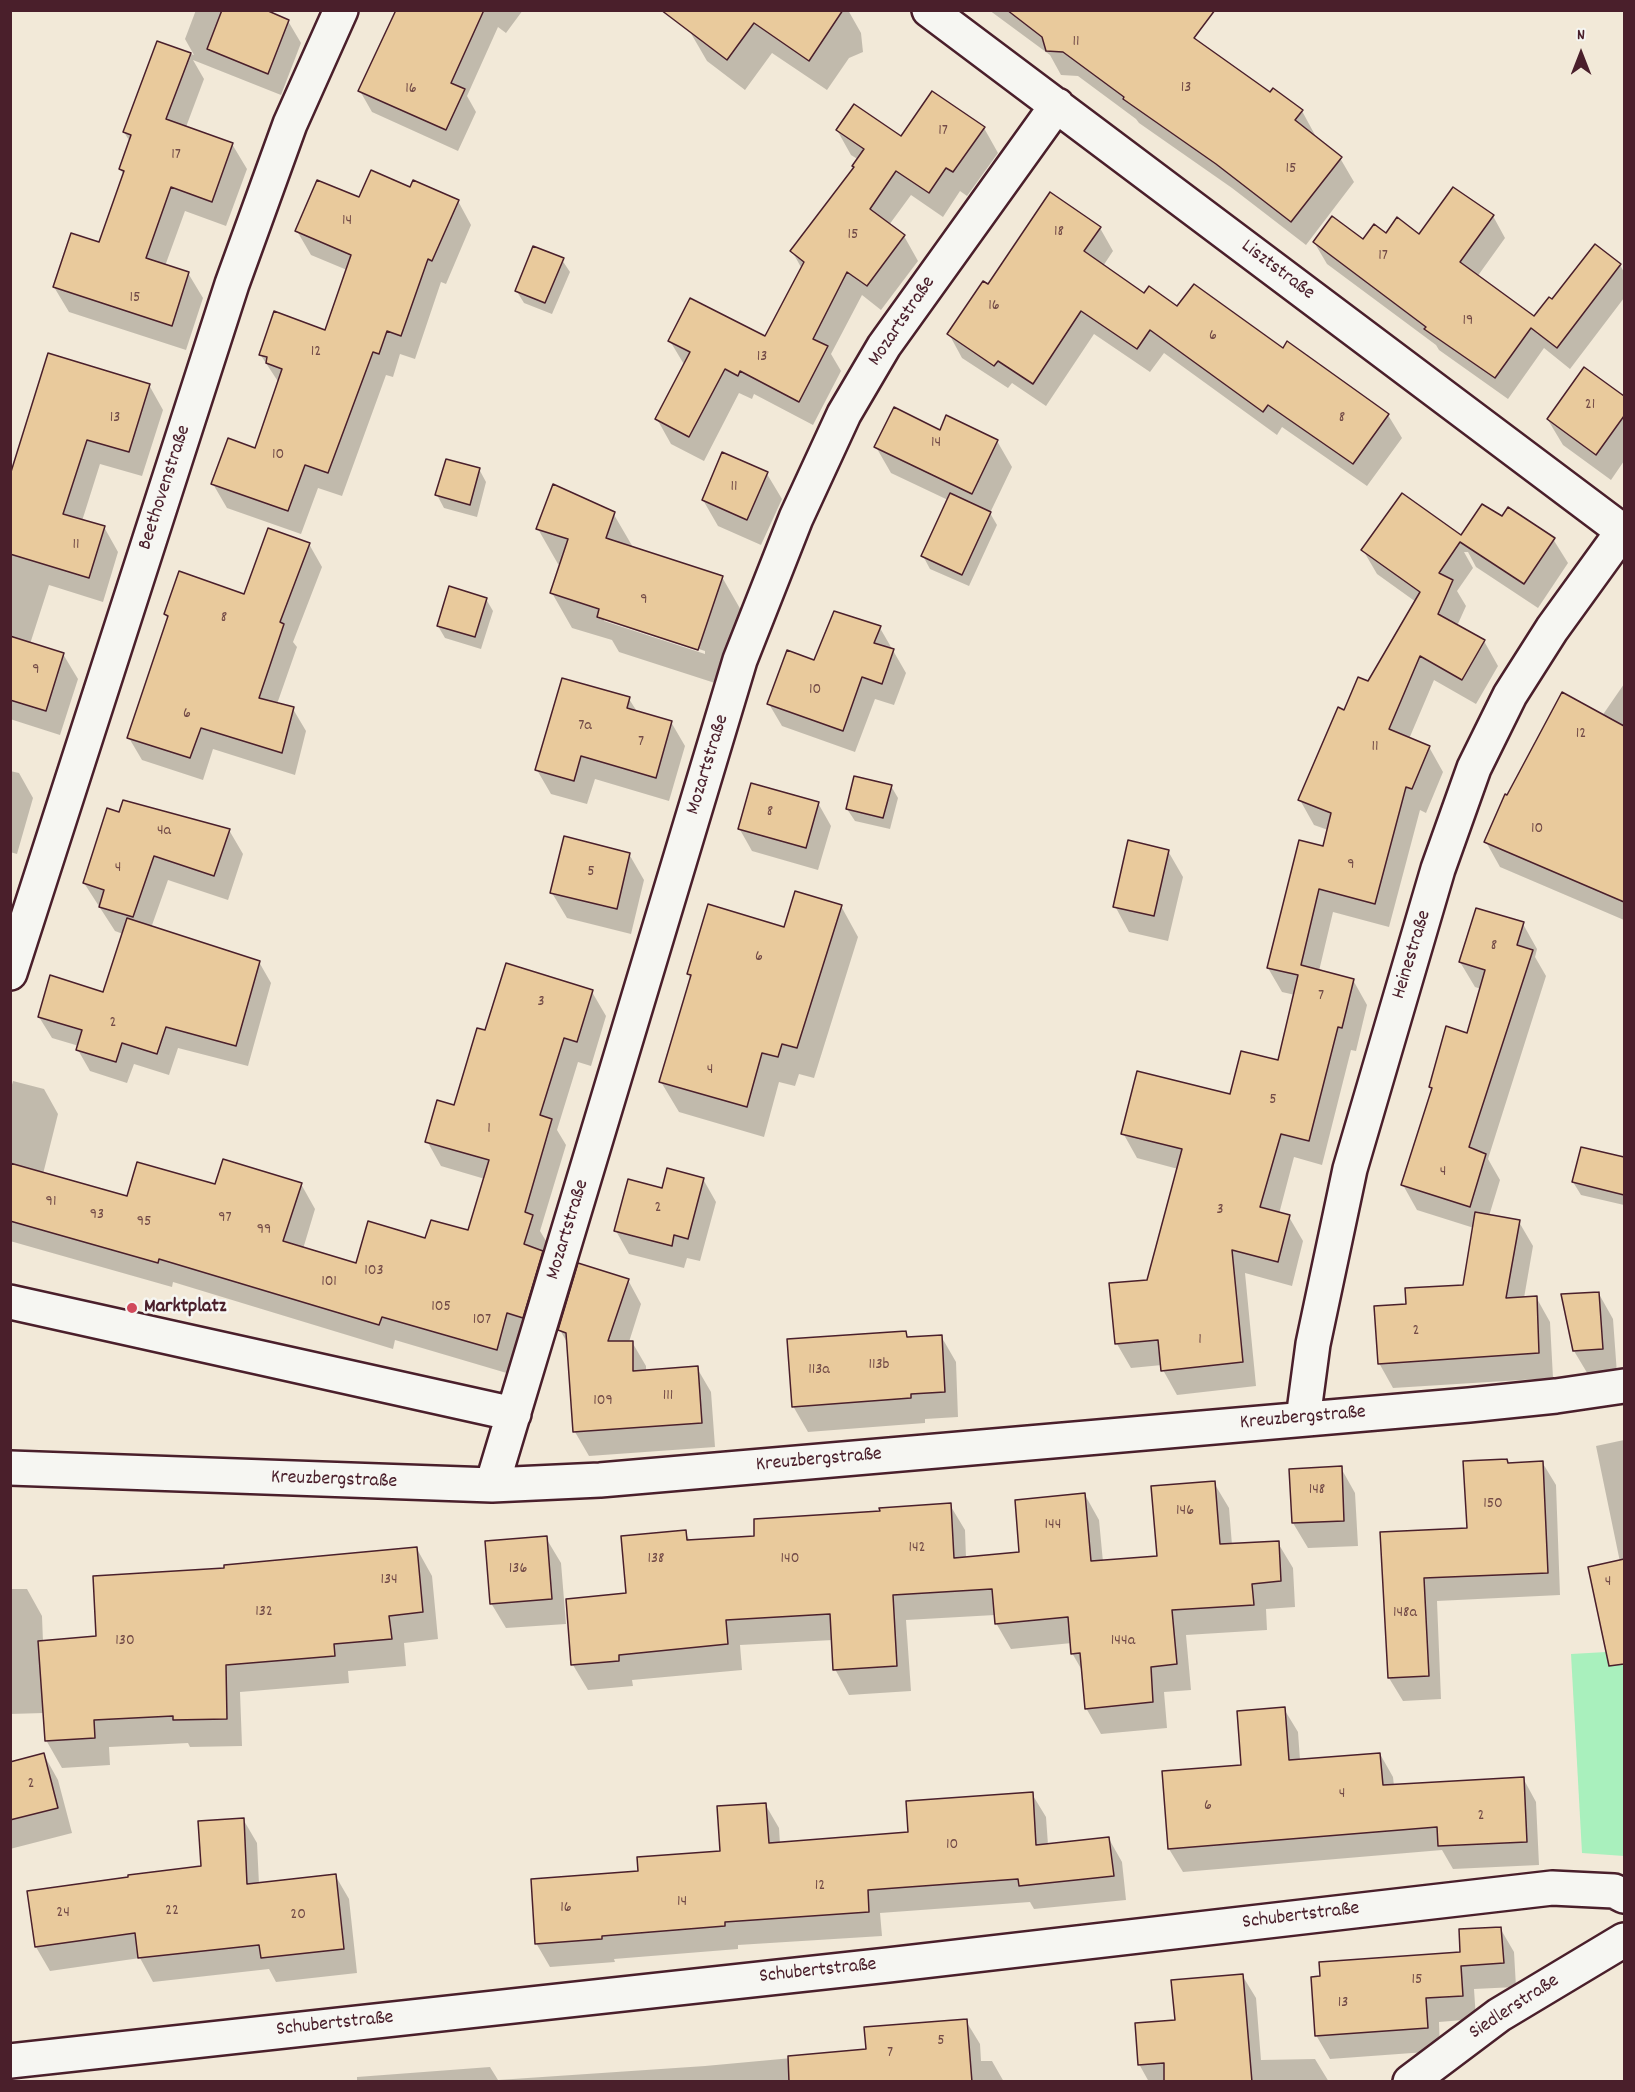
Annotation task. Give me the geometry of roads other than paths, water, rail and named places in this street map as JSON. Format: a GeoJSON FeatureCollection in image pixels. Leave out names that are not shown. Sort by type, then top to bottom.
{"type":"FeatureCollection","features":[{"type":"Feature","properties":{"kind":"street","name":"Beethovenstraße"},"geometry":{"type":"LineString","coordinates":[[10,973],[232,284],[290,124],[341,10]]}},
{"type":"Feature","properties":{"kind":"street","name":"Lisztstraße"},"geometry":{"type":"LineString","coordinates":[[929,10],[1624,532]]}},
{"type":"Feature","properties":{"kind":"street","name":"Mozartstraße"},"geometry":{"type":"LineString","coordinates":[[492,1485],[740,660],[796,518],[844,414],[884,346],[1057,105]]}},
{"type":"Feature","properties":{"kind":"street","name":"Heinestraße"},"geometry":{"type":"LineString","coordinates":[[1303,1419],[1313,1344],[1350,1169],[1438,869],[1474,768],[1510,695],[1522,676],[1552,629],[1624,532]]}},
{"type":"Feature","properties":{"kind":"street"},"geometry":{"type":"LineString","coordinates":[[10,1302],[514,1414]]}},
{"type":"Feature","properties":{"kind":"street","name":"Kreuzbergstraße"},"geometry":{"type":"LineString","coordinates":[[10,1468],[410,1484],[492,1485],[600,1480],[1469,1405],[1624,1386]]}},
{"type":"Feature","properties":{"kind":"street","name":"Schubertstraße"},"geometry":{"type":"LineString","coordinates":[[10,2061],[864,1967],[1552,1888],[1614,1891],[1624,1896]]}},
{"type":"Feature","properties":{"kind":"street","name":"Siedlerstraße"},"geometry":{"type":"LineString","coordinates":[[1410,2082],[1499,2015],[1624,1940]]}},
{"type":"Feature","properties":{"kind":"street"},"geometry":{"type":"LineString","coordinates":[[10,2071],[14,2082]]}},
{"type":"Feature","properties":{"kind":"place","name":"Marktplatz"},"geometry":{"type":"Point","coordinates":[132,1308]}}]}
